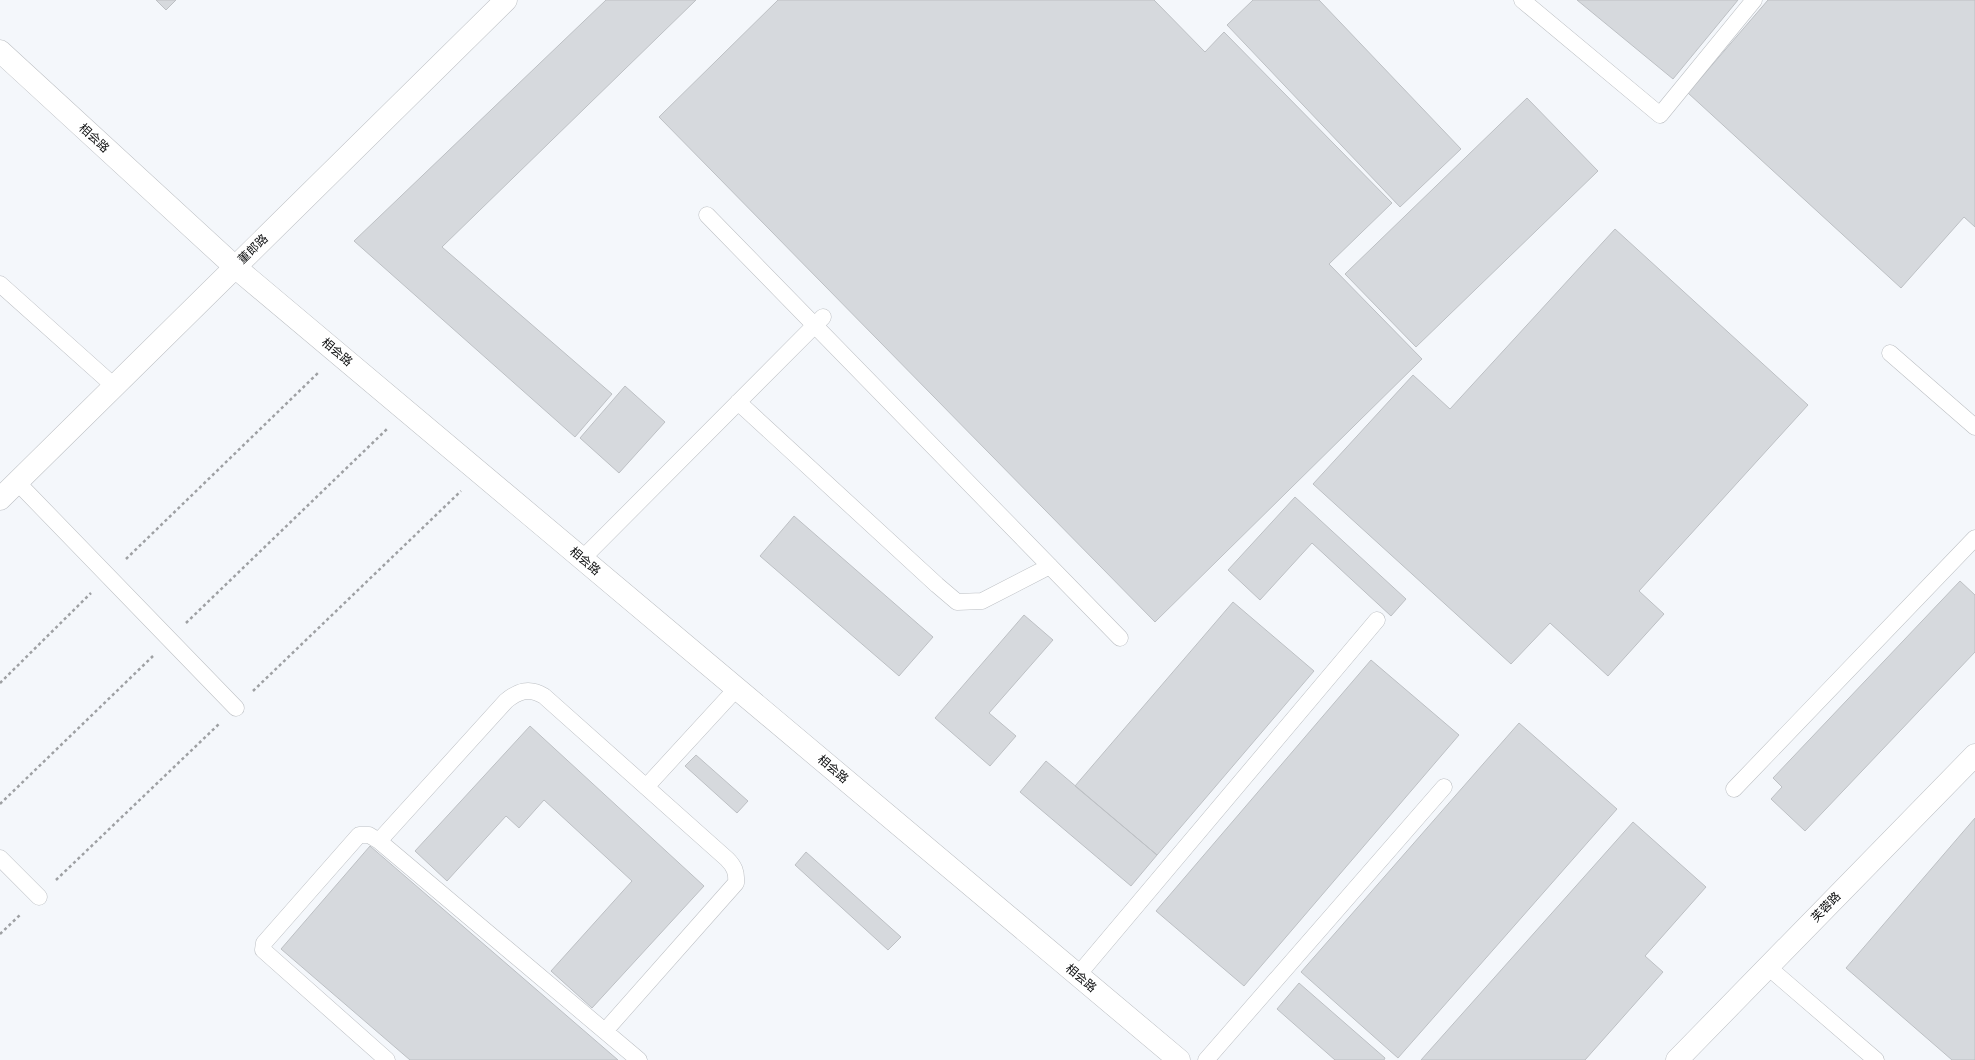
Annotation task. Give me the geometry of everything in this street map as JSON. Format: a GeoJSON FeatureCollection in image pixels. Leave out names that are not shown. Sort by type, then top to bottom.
{"type":"FeatureCollection","features":[{"type":"Feature","properties":{"kind":"street","name":"董郎路"},"geometry":{"type":"LineString","coordinates":[[0,498],[506,0]]}},
{"type":"Feature","properties":{"kind":"street","name":"相会路"},"geometry":{"type":"LineString","coordinates":[[0,52],[235,267],[1179,1060]]}},
{"type":"Feature","properties":{"kind":"street","name":"芙蓉路"},"geometry":{"type":"LineString","coordinates":[[1677,1060],[1975,755]]}},
{"type":"Feature","properties":{"kind":"lane"},"geometry":{"type":"LineString","coordinates":[[1522,0],[1660,115],[1754,0]]}},
{"type":"Feature","properties":{"kind":"lane"},"geometry":{"type":"LineString","coordinates":[[707,215],[819,321],[1120,638]]}},
{"type":"Feature","properties":{"kind":"lane"},"geometry":{"type":"LineString","coordinates":[[0,284],[114,386]]}},
{"type":"Feature","properties":{"kind":"lane"},"geometry":{"type":"LineString","coordinates":[[582,559],[819,321]]}},
{"type":"Feature","properties":{"kind":"lane"},"geometry":{"type":"LineString","coordinates":[[1890,353],[1975,427]]}},
{"type":"Feature","properties":{"kind":"lane"},"geometry":{"type":"LineString","coordinates":[[738,402],[957,602],[982,601],[1050,566]]}},
{"type":"Feature","properties":{"kind":"lane"},"geometry":{"type":"LineString","coordinates":[[16,482],[236,708]]}},
{"type":"Feature","properties":{"kind":"lane"},"geometry":{"type":"LineString","coordinates":[[1734,789],[1975,538]]}},
{"type":"Feature","properties":{"kind":"lane"},"geometry":{"type":"LineString","coordinates":[[1078,975],[1377,620]]}},
{"type":"Feature","properties":{"kind":"lane"},"geometry":{"type":"LineString","coordinates":[[646,787],[737,688]]}},
{"type":"Feature","properties":{"kind":"lane"},"geometry":{"type":"LineString","coordinates":[[378,841],[506,701],[515,694],[526,690],[537,692],[544,696],[734,866],[737,875],[736,883],[605,1032]]}},
{"type":"Feature","properties":{"kind":"lane"},"geometry":{"type":"LineString","coordinates":[[1206,1060],[1444,787]]}},
{"type":"Feature","properties":{"kind":"lane"},"geometry":{"type":"LineString","coordinates":[[388,1060],[263,950],[264,943],[360,835],[369,835],[378,841],[639,1060]]}},
{"type":"Feature","properties":{"kind":"lane"},"geometry":{"type":"LineString","coordinates":[[0,858],[39,897]]}},
{"type":"Feature","properties":{"kind":"lane"},"geometry":{"type":"LineString","coordinates":[[1768,967],[1874,1059]]}},
{"type":"Feature","properties":{"kind":"path"},"geometry":{"type":"LineString","coordinates":[[0,683],[338,353]]}},
{"type":"Feature","properties":{"kind":"path"},"geometry":{"type":"LineString","coordinates":[[0,804],[406,410]]}},
{"type":"Feature","properties":{"kind":"building"},"geometry":{"type":"Polygon","coordinates":[[[156,0],[176,0],[166,10],[156,0]]]}},
{"type":"Feature","properties":{"kind":"building"},"geometry":{"type":"Polygon","coordinates":[[[606,0],[696,0],[442,247],[612,394],[575,437],[354,241],[606,0]]]}},
{"type":"Feature","properties":{"kind":"building"},"geometry":{"type":"Polygon","coordinates":[[[778,0],[1154,0],[1205,52],[1224,32],[1392,203],[1329,264],[1422,359],[1155,622],[659,117],[778,0]]]}},
{"type":"Feature","properties":{"kind":"building"},"geometry":{"type":"Polygon","coordinates":[[[1253,0],[1319,0],[1461,149],[1400,207],[1227,25],[1253,0]]]}},
{"type":"Feature","properties":{"kind":"building"},"geometry":{"type":"Polygon","coordinates":[[[1577,0],[1738,0],[1673,79],[1577,0]]]}},
{"type":"Feature","properties":{"kind":"building"},"geometry":{"type":"Polygon","coordinates":[[[1768,0],[1975,0],[1975,227],[1964,217],[1901,288],[1688,93],[1768,0]]]}},
{"type":"Feature","properties":{"kind":"building"},"geometry":{"type":"Polygon","coordinates":[[[1527,98],[1598,171],[1416,347],[1345,274],[1527,98]]]}},
{"type":"Feature","properties":{"kind":"building"},"geometry":{"type":"Polygon","coordinates":[[[1615,229],[1808,405],[1639,591],[1664,614],[1608,676],[1550,623],[1511,664],[1313,484],[1413,375],[1450,409],[1615,229]]]}},
{"type":"Feature","properties":{"kind":"building"},"geometry":{"type":"Polygon","coordinates":[[[625,386],[665,422],[619,473],[580,438],[625,386]]]}},
{"type":"Feature","properties":{"kind":"building"},"geometry":{"type":"Polygon","coordinates":[[[1295,497],[1406,599],[1391,616],[1312,543],[1260,600],[1228,570],[1295,497]]]}},
{"type":"Feature","properties":{"kind":"building"},"geometry":{"type":"Polygon","coordinates":[[[794,516],[933,637],[899,676],[760,556],[794,516]]]}},
{"type":"Feature","properties":{"kind":"building"},"geometry":{"type":"Polygon","coordinates":[[[1960,581],[1975,595],[1975,652],[1805,831],[1771,799],[1782,787],[1773,778],[1960,581]]]}},
{"type":"Feature","properties":{"kind":"building"},"geometry":{"type":"Polygon","coordinates":[[[1233,602],[1314,671],[1157,855],[1075,786],[1233,602]]]}},
{"type":"Feature","properties":{"kind":"building"},"geometry":{"type":"Polygon","coordinates":[[[1024,615],[1053,640],[989,713],[1016,736],[990,766],[935,718],[1024,615]]]}},
{"type":"Feature","properties":{"kind":"building"},"geometry":{"type":"Polygon","coordinates":[[[1371,660],[1459,735],[1244,986],[1156,911],[1371,660]]]}},
{"type":"Feature","properties":{"kind":"building"},"geometry":{"type":"Polygon","coordinates":[[[1519,723],[1617,809],[1398,1058],[1301,972],[1519,723]]]}},
{"type":"Feature","properties":{"kind":"building"},"geometry":{"type":"Polygon","coordinates":[[[530,726],[704,886],[592,1008],[551,971],[632,881],[544,800],[519,828],[506,816],[447,881],[415,851],[530,726]]]}},
{"type":"Feature","properties":{"kind":"building"},"geometry":{"type":"Polygon","coordinates":[[[696,755],[748,801],[737,813],[685,766],[696,755]]]}},
{"type":"Feature","properties":{"kind":"building"},"geometry":{"type":"Polygon","coordinates":[[[1046,761],[1157,855],[1131,886],[1020,792],[1046,761]]]}},
{"type":"Feature","properties":{"kind":"building"},"geometry":{"type":"Polygon","coordinates":[[[1975,818],[1975,1060],[1952,1060],[1846,968],[1975,818]]]}},
{"type":"Feature","properties":{"kind":"building"},"geometry":{"type":"Polygon","coordinates":[[[1633,822],[1706,887],[1645,956],[1663,972],[1585,1060],[1421,1060],[1633,822]]]}},
{"type":"Feature","properties":{"kind":"building"},"geometry":{"type":"Polygon","coordinates":[[[370,846],[618,1060],[410,1060],[281,949],[370,846]]]}},
{"type":"Feature","properties":{"kind":"building"},"geometry":{"type":"Polygon","coordinates":[[[806,852],[901,937],[888,950],[795,865],[806,852]]]}},
{"type":"Feature","properties":{"kind":"building"},"geometry":{"type":"Polygon","coordinates":[[[1299,983],[1385,1058],[1384,1060],[1335,1060],[1277,1009],[1299,983]]]}}]}
